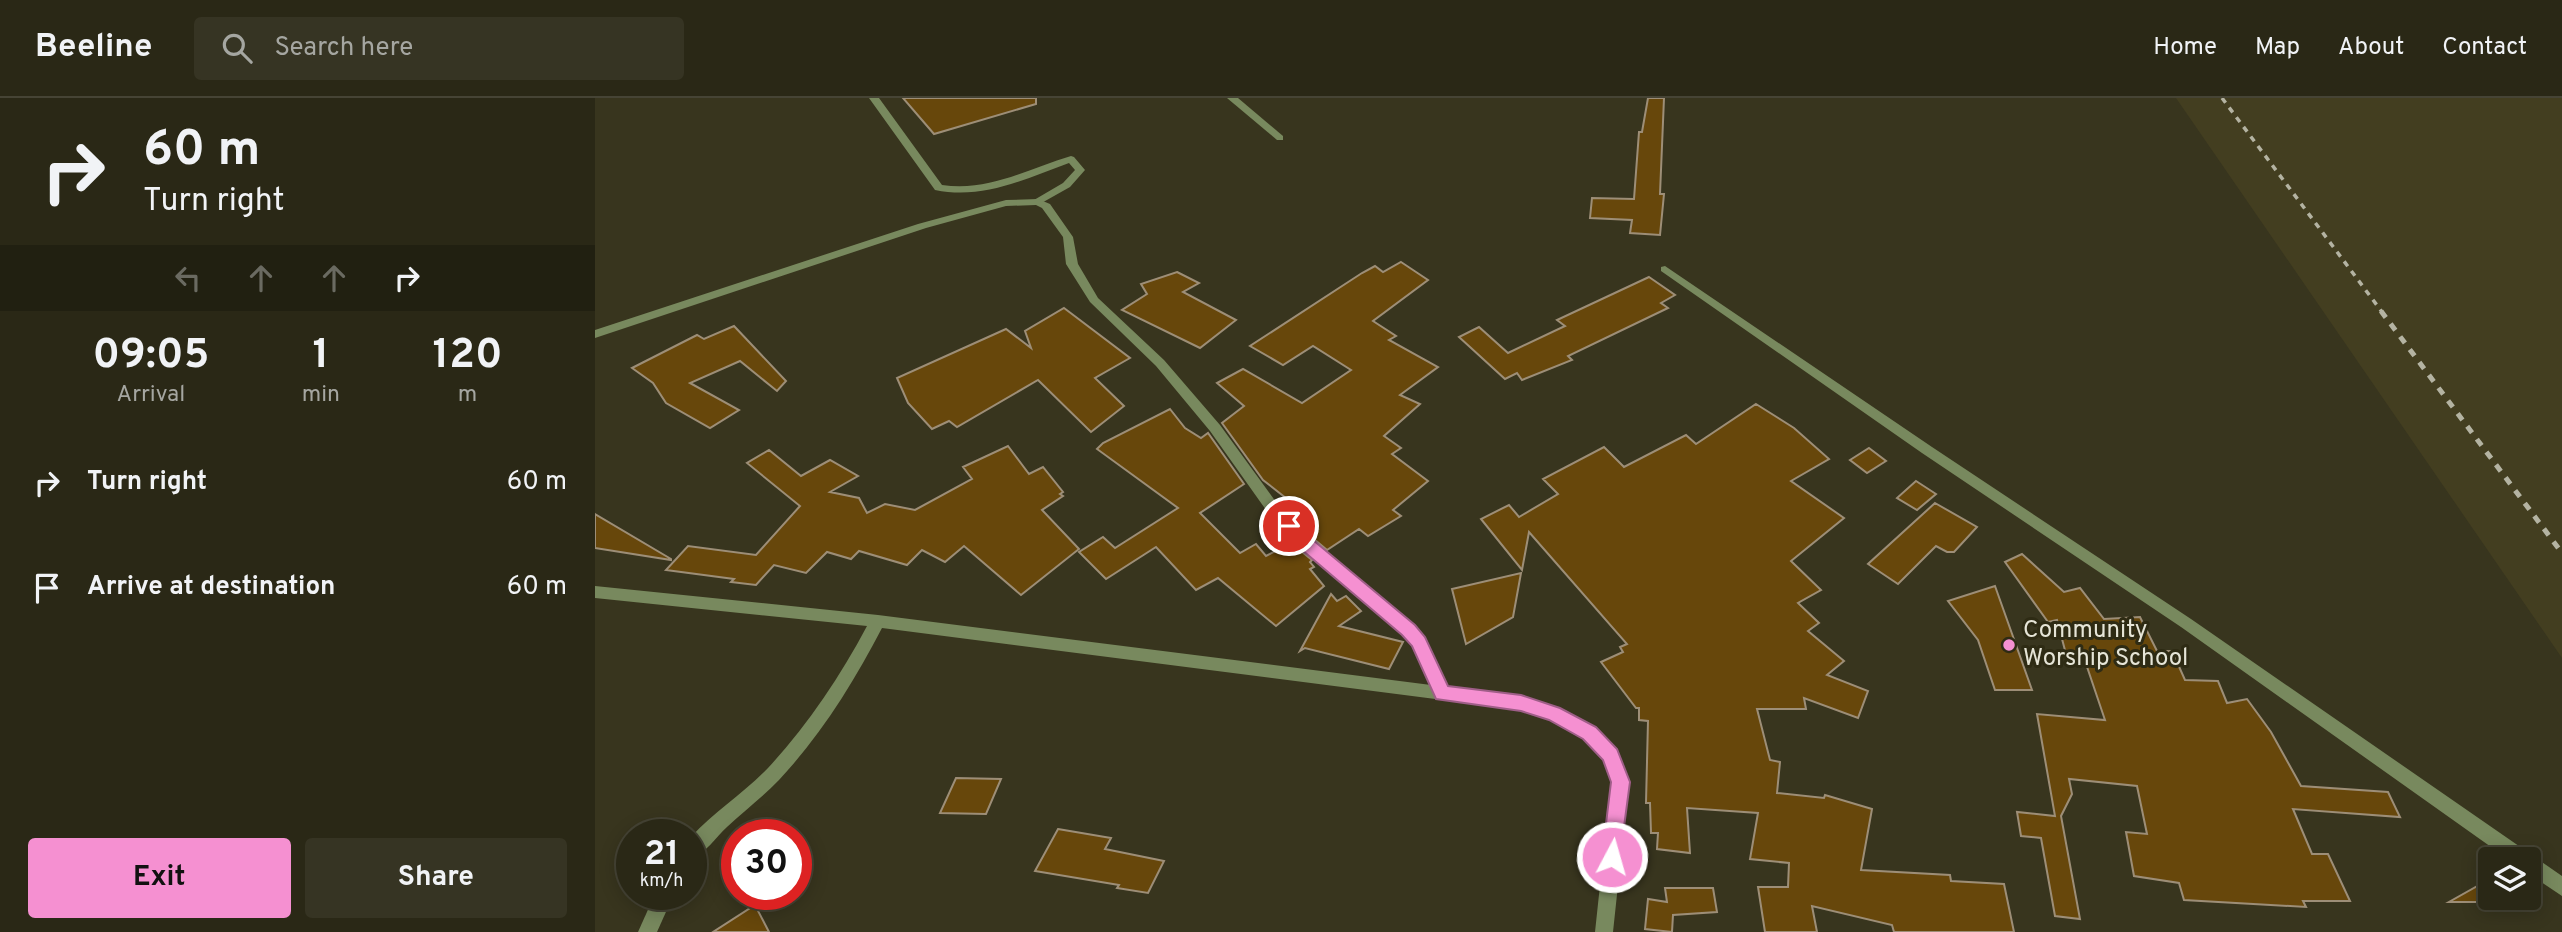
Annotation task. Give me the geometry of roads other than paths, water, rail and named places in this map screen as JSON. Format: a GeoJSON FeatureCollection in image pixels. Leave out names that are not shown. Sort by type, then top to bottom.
{"type":"FeatureCollection","features":[{"type":"Feature","properties":{"kind":"street"},"geometry":{"type":"LineString","coordinates":[[595,334],[922,226],[1006,203],[1038,202],[1061,190],[1080,170],[1072,159],[983,190],[957,192],[939,188],[874,98]]}},
{"type":"Feature","properties":{"kind":"street"},"geometry":{"type":"LineString","coordinates":[[1232,98],[1280,138]]}},
{"type":"Feature","properties":{"kind":"street"},"geometry":{"type":"LineString","coordinates":[[1038,202],[1046,206],[1068,237],[1072,264],[1094,300],[1160,363],[1215,428],[1276,513],[1301,540],[1397,618],[1419,642],[1443,693]]}},
{"type":"Feature","properties":{"kind":"street"},"geometry":{"type":"LineString","coordinates":[[1665,270],[1927,450],[2186,622],[2506,847]]}},
{"type":"Feature","properties":{"kind":"street"},"geometry":{"type":"LineString","coordinates":[[595,592],[878,621],[1521,703],[1554,713],[1590,733],[1611,755],[1621,782],[1604,932]]}},
{"type":"Feature","properties":{"kind":"street"},"geometry":{"type":"LineString","coordinates":[[707,832],[774,773],[851,674],[878,621]]}},
{"type":"Feature","properties":{"kind":"street"},"geometry":{"type":"LineString","coordinates":[[2541,872],[2562,887]]}},
{"type":"Feature","properties":{"kind":"street"},"geometry":{"type":"LineString","coordinates":[[647,932],[657,910]]}},
{"type":"Feature","properties":{"kind":"railway"},"geometry":{"type":"LineString","coordinates":[[2222,98],[2382,312]]}},
{"type":"Feature","properties":{"kind":"railway"},"geometry":{"type":"LineString","coordinates":[[2381,311],[2562,553]]}},
{"type":"Feature","properties":{"kind":"place","name":"Community Worship School"},"geometry":{"type":"Point","coordinates":[2009,645]}}]}
